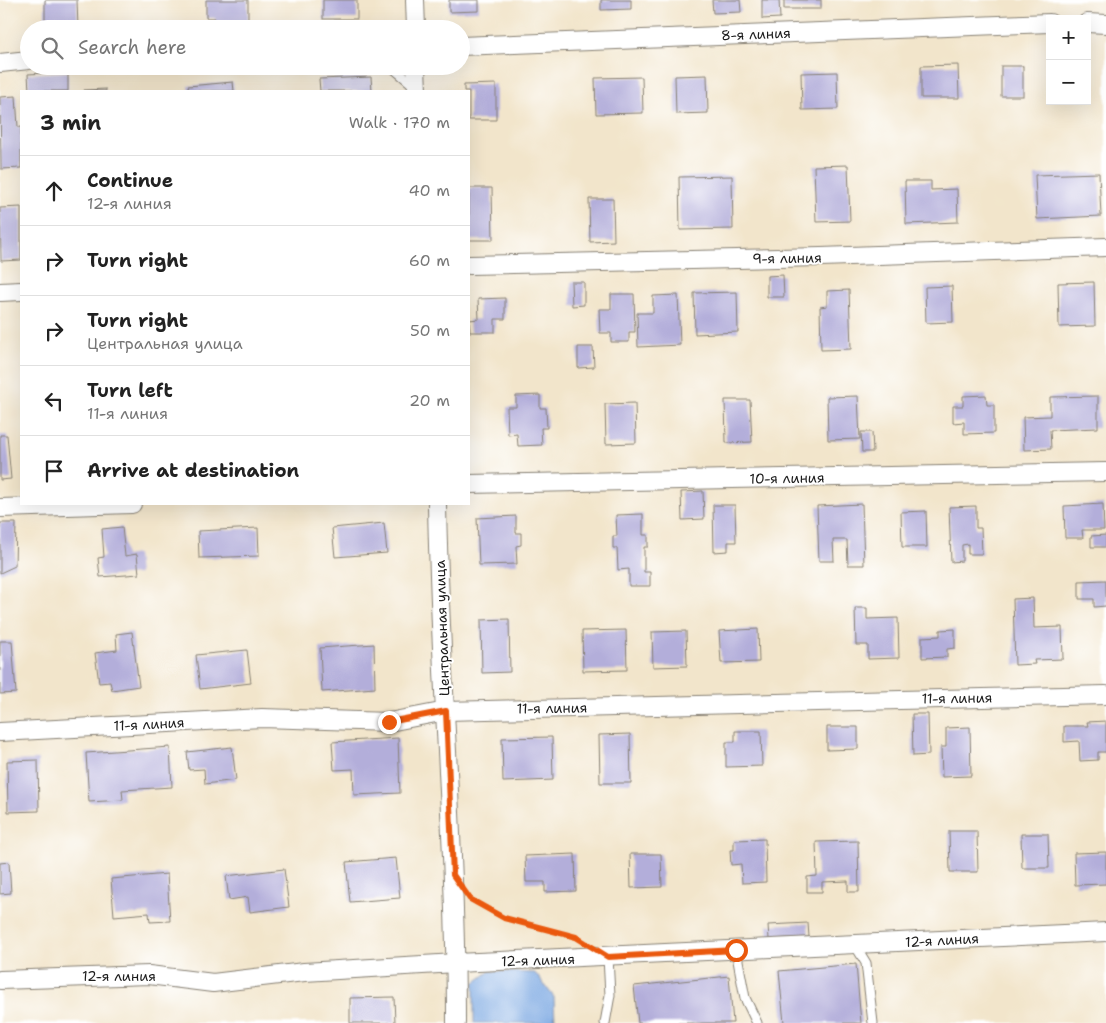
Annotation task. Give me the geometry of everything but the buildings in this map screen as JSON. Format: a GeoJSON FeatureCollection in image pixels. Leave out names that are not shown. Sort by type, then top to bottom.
{"type":"FeatureCollection","features":[{"type":"Feature","properties":{"kind":"street"},"geometry":{"type":"LineString","coordinates":[[416,0],[416,20]]}},
{"type":"Feature","properties":{"kind":"street","name":"8-я линия"},"geometry":{"type":"LineString","coordinates":[[470,46],[1046,23]]}},
{"type":"Feature","properties":{"kind":"street"},"geometry":{"type":"LineString","coordinates":[[1091,23],[1106,24]]}},
{"type":"Feature","properties":{"kind":"street"},"geometry":{"type":"LineString","coordinates":[[0,63],[20,61]]}},
{"type":"Feature","properties":{"kind":"street"},"geometry":{"type":"LineString","coordinates":[[416,75],[417,90]]}},
{"type":"Feature","properties":{"kind":"street","name":"9-я линия"},"geometry":{"type":"LineString","coordinates":[[470,265],[821,258],[1106,247]]}},
{"type":"Feature","properties":{"kind":"street"},"geometry":{"type":"LineString","coordinates":[[0,292],[20,291]]}},
{"type":"Feature","properties":{"kind":"street","name":"10-я линия"},"geometry":{"type":"LineString","coordinates":[[470,484],[1106,472]]}},
{"type":"Feature","properties":{"kind":"street"},"geometry":{"type":"LineString","coordinates":[[0,508],[99,505]]}},
{"type":"Feature","properties":{"kind":"street","name":"Центральная улица"},"geometry":{"type":"LineString","coordinates":[[434,505],[453,875],[456,1023]]}},
{"type":"Feature","properties":{"kind":"street","name":"11-я линия"},"geometry":{"type":"LineString","coordinates":[[0,732],[262,718],[389,722],[446,711],[1106,695]]}},
{"type":"Feature","properties":{"kind":"street","name":"12-я линия"},"geometry":{"type":"LineString","coordinates":[[0,980],[149,974],[213,983],[304,972],[456,963],[1106,932]]}},
{"type":"Feature","properties":{"kind":"lane"},"geometry":{"type":"LineString","coordinates":[[401,75],[417,90]]}},
{"type":"Feature","properties":{"kind":"lane"},"geometry":{"type":"LineString","coordinates":[[855,945],[866,963],[873,1023]]}},
{"type":"Feature","properties":{"kind":"lane"},"geometry":{"type":"LineString","coordinates":[[736,950],[744,998],[756,1023]]}},
{"type":"Feature","properties":{"kind":"lane"},"geometry":{"type":"LineString","coordinates":[[605,1023],[610,995],[608,957]]}},
{"type":"Feature","properties":{"kind":"path"},"geometry":{"type":"LineString","coordinates":[[453,875],[470,899],[504,918],[576,937],[608,957]]}},
{"type":"Feature","properties":{"kind":"water"},"geometry":{"type":"Polygon","coordinates":[[[490,971],[535,973],[554,997],[555,1023],[474,1023],[474,983],[490,971]]]}},
{"type":"Feature","properties":{"kind":"route"},"geometry":{"type":"LineString","coordinates":[[389,722],[446,711],[453,875],[470,899],[504,918],[576,937],[608,957],[736,950]]}}]}
